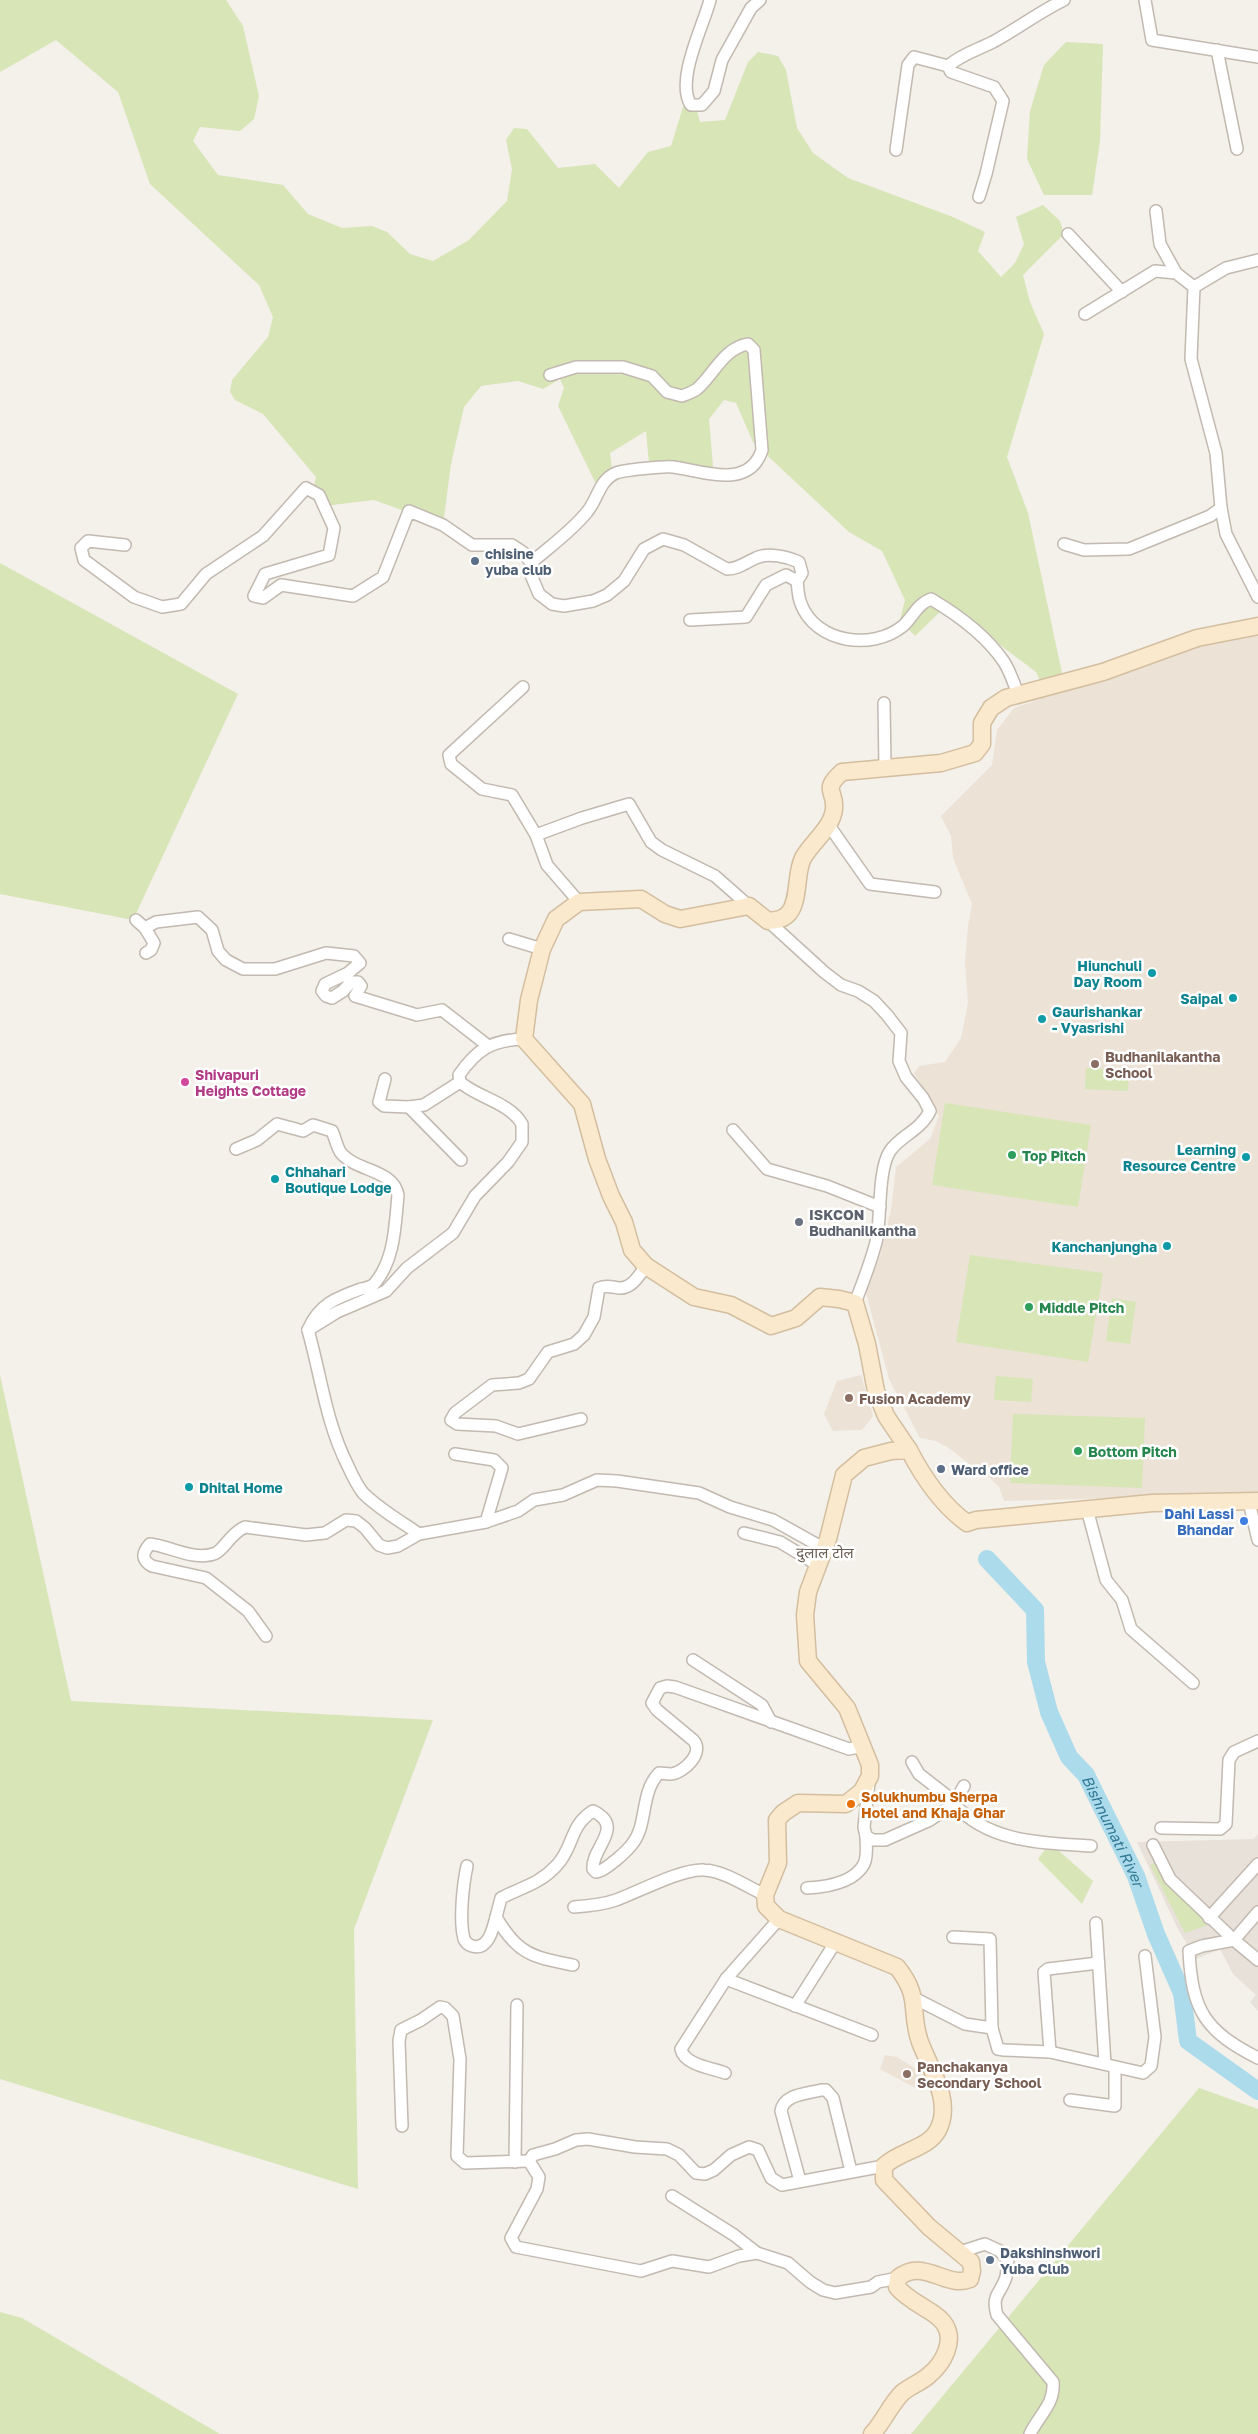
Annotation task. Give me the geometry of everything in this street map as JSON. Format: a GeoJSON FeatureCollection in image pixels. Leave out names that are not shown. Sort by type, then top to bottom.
{"type":"FeatureCollection","features":[{"type":"Feature","properties":{"kind":"street"},"geometry":{"type":"LineString","coordinates":[[710,0],[686,75],[686,97],[691,105],[702,105],[714,91],[722,60],[751,8],[760,0]]}},
{"type":"Feature","properties":{"kind":"street"},"geometry":{"type":"LineString","coordinates":[[948,66],[962,54],[992,42],[1046,8],[1064,0]]}},
{"type":"Feature","properties":{"kind":"street"},"geometry":{"type":"LineString","coordinates":[[1145,0],[1152,40],[1258,57]]}},
{"type":"Feature","properties":{"kind":"street"},"geometry":{"type":"LineString","coordinates":[[1217,50],[1237,149]]}},
{"type":"Feature","properties":{"kind":"street"},"geometry":{"type":"LineString","coordinates":[[896,150],[908,65],[914,58],[948,66],[952,72],[994,87],[1003,100],[979,197]]}},
{"type":"Feature","properties":{"kind":"street"},"geometry":{"type":"LineString","coordinates":[[1156,212],[1160,244],[1176,273],[1194,287]]}},
{"type":"Feature","properties":{"kind":"street"},"geometry":{"type":"LineString","coordinates":[[1068,234],[1122,292]]}},
{"type":"Feature","properties":{"kind":"street"},"geometry":{"type":"LineString","coordinates":[[1194,287],[1226,268],[1258,260]]}},
{"type":"Feature","properties":{"kind":"street"},"geometry":{"type":"LineString","coordinates":[[1086,314],[1155,271],[1176,273]]}},
{"type":"Feature","properties":{"kind":"street"},"geometry":{"type":"LineString","coordinates":[[1194,287],[1191,359],[1216,453],[1221,508],[1226,534],[1258,597]]}},
{"type":"Feature","properties":{"kind":"street"},"geometry":{"type":"LineString","coordinates":[[531,563],[588,511],[600,486],[616,473],[671,466],[703,474],[742,474],[754,466],[762,450],[754,350],[748,344],[739,345],[726,355],[696,390],[682,396],[667,392],[652,376],[623,366],[576,367],[550,375]]}},
{"type":"Feature","properties":{"kind":"street"},"geometry":{"type":"LineString","coordinates":[[125,546],[88,541],[81,548],[84,560],[134,597],[162,607],[181,604],[206,574],[264,536],[306,488],[319,495],[334,528],[329,555],[265,574],[254,596],[263,598],[281,585],[353,596],[383,577],[409,511],[443,525],[472,545],[512,545],[524,553],[531,563],[531,575],[539,594],[552,604],[564,606],[593,601],[607,594],[624,581],[644,549],[663,539],[684,545],[727,569],[734,569],[759,556],[789,557],[799,562],[802,573],[797,581],[800,603],[810,620],[824,631],[845,641],[875,638],[903,626],[924,602],[930,599],[950,610],[984,638],[1004,662],[1018,694]]}},
{"type":"Feature","properties":{"kind":"street"},"geometry":{"type":"LineString","coordinates":[[1064,544],[1084,550],[1129,549],[1210,516],[1221,508]]}},
{"type":"Feature","properties":{"kind":"street"},"geometry":{"type":"LineString","coordinates":[[690,620],[746,617],[766,585],[786,575],[797,581]]}},
{"type":"Feature","properties":{"kind":"street"},"geometry":{"type":"LineString","coordinates":[[768,922],[782,919],[789,913],[803,859],[828,824],[834,809],[829,790],[834,780],[842,772],[941,763],[975,753],[982,744],[982,723],[991,708],[1006,698],[1103,672],[1197,638],[1258,626]]}},
{"type":"Feature","properties":{"kind":"street"},"geometry":{"type":"LineString","coordinates":[[523,687],[449,755],[451,764],[482,789],[512,796],[536,835],[547,864],[578,902]]}},
{"type":"Feature","properties":{"kind":"street"},"geometry":{"type":"LineString","coordinates":[[884,703],[885,768]]}},
{"type":"Feature","properties":{"kind":"street"},"geometry":{"type":"LineString","coordinates":[[536,835],[582,818],[629,804],[651,842],[662,850],[716,876],[841,985],[858,991],[874,1001],[900,1033],[899,1060],[906,1077],[923,1098],[930,1111],[926,1119],[915,1130],[890,1150],[884,1166],[877,1238],[855,1303],[867,1344],[876,1391],[886,1416],[936,1492],[958,1516],[967,1523],[976,1520],[1152,1503],[1254,1501],[1258,1540]]}},
{"type":"Feature","properties":{"kind":"street"},"geometry":{"type":"LineString","coordinates":[[828,824],[870,884],[935,892]]}},
{"type":"Feature","properties":{"kind":"street"},"geometry":{"type":"LineString","coordinates":[[749,906],[680,919],[665,914],[641,899],[578,902],[556,919],[542,949],[529,1000],[524,1039],[582,1104],[597,1159],[611,1196],[624,1222],[632,1250],[646,1266],[694,1297],[731,1306],[771,1326],[796,1318],[820,1297],[855,1303]]}},
{"type":"Feature","properties":{"kind":"street"},"geometry":{"type":"LineString","coordinates":[[145,928],[156,922],[198,917],[212,930],[218,951],[226,960],[243,969],[275,969],[326,952],[354,956],[360,963],[348,973],[325,984],[322,991],[326,996],[332,998],[343,991],[351,982],[358,982],[361,986],[355,996],[417,1015],[442,1010],[487,1045]]}},
{"type":"Feature","properties":{"kind":"street"},"geometry":{"type":"LineString","coordinates":[[136,920],[145,928],[154,943],[151,950],[146,952]]}},
{"type":"Feature","properties":{"kind":"street"},"geometry":{"type":"LineString","coordinates":[[509,939],[542,949]]}},
{"type":"Feature","properties":{"kind":"street"},"geometry":{"type":"LineString","coordinates":[[460,1082],[459,1075],[467,1064],[487,1045],[508,1040],[524,1039]]}},
{"type":"Feature","properties":{"kind":"street"},"geometry":{"type":"LineString","coordinates":[[385,1079],[379,1102],[384,1106],[409,1108],[424,1105],[460,1082]]}},
{"type":"Feature","properties":{"kind":"street"},"geometry":{"type":"LineString","coordinates":[[308,1330],[338,1312],[386,1291],[407,1268],[453,1233],[475,1196],[508,1162],[522,1142],[524,1132],[518,1117],[460,1082]]}},
{"type":"Feature","properties":{"kind":"street"},"geometry":{"type":"LineString","coordinates":[[409,1108],[461,1160]]}},
{"type":"Feature","properties":{"kind":"street"},"geometry":{"type":"LineString","coordinates":[[236,1149],[257,1140],[277,1124],[303,1131],[313,1125],[332,1131],[341,1153],[364,1168],[389,1179],[397,1186],[398,1195],[389,1262],[374,1285],[339,1298],[324,1306],[314,1315],[308,1330],[329,1422],[336,1443],[351,1474],[362,1492],[419,1534]]}},
{"type":"Feature","properties":{"kind":"street"},"geometry":{"type":"LineString","coordinates":[[733,1130],[767,1170],[827,1186],[880,1207]]}},
{"type":"Feature","properties":{"kind":"street"},"geometry":{"type":"LineString","coordinates":[[582,1419],[518,1434],[496,1426],[457,1424],[452,1420],[455,1413],[492,1386],[519,1383],[529,1379],[548,1352],[574,1344],[584,1335],[594,1317],[599,1288],[605,1285],[620,1288],[630,1286],[646,1266]]}},
{"type":"Feature","properties":{"kind":"street"},"geometry":{"type":"LineString","coordinates":[[807,1888],[831,1886],[843,1881],[863,1866],[866,1859],[864,1827],[870,1776],[870,1765],[847,1708],[808,1661],[805,1615],[808,1592],[825,1549],[844,1475],[864,1458],[891,1451],[909,1450]]}},
{"type":"Feature","properties":{"kind":"street"},"geometry":{"type":"LineString","coordinates":[[455,1454],[494,1460],[502,1468],[486,1522]]}},
{"type":"Feature","properties":{"kind":"street"},"geometry":{"type":"LineString","coordinates":[[266,1636],[248,1611],[206,1578],[152,1566],[146,1563],[143,1556],[145,1550],[150,1544],[183,1553],[206,1556],[217,1552],[237,1531],[245,1527],[290,1534],[325,1533],[346,1520],[356,1521],[365,1528],[379,1545],[387,1548],[398,1546],[419,1534],[438,1529],[468,1527],[486,1522],[518,1511],[534,1500],[563,1495],[597,1480],[618,1481],[699,1493],[730,1507],[772,1520],[825,1549]]}},
{"type":"Feature","properties":{"kind":"street"},"geometry":{"type":"LineString","coordinates":[[1087,1509],[1106,1580],[1122,1600],[1131,1629],[1192,1683]]}},
{"type":"Feature","properties":{"kind":"street"},"geometry":{"type":"LineString","coordinates":[[744,1533],[780,1542],[818,1565]]}},
{"type":"Feature","properties":{"kind":"street"},"geometry":{"type":"LineString","coordinates":[[693,1660],[762,1705],[771,1722]]}},
{"type":"Feature","properties":{"kind":"street"},"geometry":{"type":"LineString","coordinates":[[467,1866],[463,1923],[464,1940],[468,1945],[475,1947],[485,1944],[492,1933],[501,1898],[518,1889],[533,1886],[558,1864],[576,1826],[593,1811],[601,1815],[607,1834],[592,1864],[596,1872],[605,1868],[634,1843],[640,1830],[646,1796],[654,1778],[659,1774],[672,1774],[679,1771],[696,1755],[698,1749],[693,1740],[657,1710],[652,1703],[660,1688],[674,1687],[849,1749],[863,1746]]}},
{"type":"Feature","properties":{"kind":"street"},"geometry":{"type":"LineString","coordinates":[[1161,1828],[1220,1829],[1224,1827],[1226,1824],[1229,1760],[1234,1752],[1258,1741]]}},
{"type":"Feature","properties":{"kind":"street"},"geometry":{"type":"LineString","coordinates":[[912,1762],[919,1774],[954,1803],[964,1815],[980,1824],[1022,1841],[1091,1846]]}},
{"type":"Feature","properties":{"kind":"street"},"geometry":{"type":"LineString","coordinates":[[529,2161],[533,2155],[555,2149],[576,2140],[588,2138],[635,2147],[667,2149],[679,2155],[696,2173],[705,2174],[714,2170],[731,2155],[749,2147],[758,2150],[771,2178],[782,2185],[884,2166],[893,2157],[931,2138],[938,2130],[942,2117],[941,2092],[919,2041],[914,1998],[907,1979],[897,1966],[835,1943],[779,1919],[766,1906],[765,1895],[778,1863],[777,1820],[798,1803],[846,1804],[862,1791],[870,1776]]}},
{"type":"Feature","properties":{"kind":"street"},"geometry":{"type":"LineString","coordinates":[[866,1836],[873,1840],[885,1840],[930,1820],[954,1803],[964,1786]]}},
{"type":"Feature","properties":{"kind":"street"},"geometry":{"type":"LineString","coordinates":[[1154,1845],[1170,1879],[1209,1918],[1258,1960]]}},
{"type":"Feature","properties":{"kind":"street"},"geometry":{"type":"LineString","coordinates":[[1209,1918],[1258,1864]]}},
{"type":"Feature","properties":{"kind":"street"},"geometry":{"type":"LineString","coordinates":[[574,1906],[597,1905],[681,1874],[702,1870],[714,1871],[765,1895]]}},
{"type":"Feature","properties":{"kind":"street"},"geometry":{"type":"LineString","coordinates":[[1258,1912],[1234,1940],[1202,1946],[1189,1951],[1196,1999],[1207,2023],[1234,2045],[1258,2058]]}},
{"type":"Feature","properties":{"kind":"street"},"geometry":{"type":"LineString","coordinates":[[496,1918],[505,1933],[521,1950],[541,1959],[573,1965]]}},
{"type":"Feature","properties":{"kind":"street"},"geometry":{"type":"LineString","coordinates":[[725,2073],[688,2060],[682,2054],[681,2049],[726,1979],[779,1919]]}},
{"type":"Feature","properties":{"kind":"street"},"geometry":{"type":"LineString","coordinates":[[1070,2100],[1115,2106],[1098,1963],[1096,1923]]}},
{"type":"Feature","properties":{"kind":"street"},"geometry":{"type":"LineString","coordinates":[[953,1937],[990,1939],[992,2028],[998,2048],[1050,2052],[1143,2073],[1151,2066],[1156,2037],[1145,1956]]}},
{"type":"Feature","properties":{"kind":"street"},"geometry":{"type":"LineString","coordinates":[[795,2006],[835,1943]]}},
{"type":"Feature","properties":{"kind":"street"},"geometry":{"type":"LineString","coordinates":[[1050,2052],[1044,1972],[1048,1969],[1098,1963]]}},
{"type":"Feature","properties":{"kind":"street"},"geometry":{"type":"LineString","coordinates":[[726,1979],[872,2036]]}},
{"type":"Feature","properties":{"kind":"street"},"geometry":{"type":"LineString","coordinates":[[914,1998],[965,2024],[992,2028]]}},
{"type":"Feature","properties":{"kind":"street"},"geometry":{"type":"LineString","coordinates":[[515,2162],[516,2005]]}},
{"type":"Feature","properties":{"kind":"street"},"geometry":{"type":"LineString","coordinates":[[402,2126],[399,2041],[401,2030],[421,2020],[440,2007],[445,2008],[453,2016],[460,2059],[457,2156],[465,2163],[529,2161]]}},
{"type":"Feature","properties":{"kind":"street"},"geometry":{"type":"LineString","coordinates":[[800,2181],[781,2111],[782,2105],[790,2098],[821,2090],[826,2090],[833,2098],[852,2171]]}},
{"type":"Feature","properties":{"kind":"street"},"geometry":{"type":"LineString","coordinates":[[529,2161],[539,2177],[537,2189],[511,2238],[516,2247],[641,2271],[672,2262],[709,2267],[739,2256],[757,2253]]}},
{"type":"Feature","properties":{"kind":"street"},"geometry":{"type":"LineString","coordinates":[[672,2196],[734,2235],[757,2253],[788,2262],[810,2282],[824,2290],[835,2293],[847,2293],[898,2278],[904,2272],[912,2271],[928,2271],[964,2281],[970,2279],[972,2272],[971,2262],[929,2227],[894,2193],[884,2180],[884,2166]]}},
{"type":"Feature","properties":{"kind":"street"},"geometry":{"type":"LineString","coordinates":[[960,2252],[984,2244],[1000,2251],[1008,2260],[1006,2278],[995,2296],[994,2305],[997,2315],[1053,2382],[1054,2394],[1049,2404],[1036,2420],[1030,2434]]}},
{"type":"Feature","properties":{"kind":"street"},"geometry":{"type":"LineString","coordinates":[[872,2434],[904,2392],[929,2376],[945,2356],[949,2345],[943,2321],[905,2296],[897,2287],[898,2278]]}},
{"type":"Feature","properties":{"kind":"shaded area","name":"Budhanilakantha School"},"geometry":{"type":"Polygon","coordinates":[[[1258,630],[1258,1494],[1004,1501],[999,1487],[981,1469],[969,1464],[949,1448],[936,1441],[920,1438],[889,1379],[866,1293],[880,1256],[891,1210],[896,1167],[930,1139],[939,1116],[914,1073],[919,1066],[945,1062],[961,1038],[968,1003],[965,963],[972,904],[953,858],[951,836],[941,816],[992,765],[997,730],[1014,708],[1181,649],[1258,630]]]}},
{"type":"Feature","properties":{"kind":"shaded area","name":"Fusion Academy"},"geometry":{"type":"Polygon","coordinates":[[[861,1375],[873,1416],[862,1430],[833,1431],[824,1414],[837,1381],[861,1375]]]}},
{"type":"Feature","properties":{"kind":"shaded area"},"geometry":{"type":"Polygon","coordinates":[[[1258,1834],[1258,2011],[1250,2002],[1256,1995],[1233,1974],[1220,1949],[1196,1959],[1178,1929],[1137,1842],[1254,1839],[1258,1834]]]}},
{"type":"Feature","properties":{"kind":"shaded area","name":"Panchakanya Secondary School"},"geometry":{"type":"Polygon","coordinates":[[[885,2055],[897,2057],[932,2079],[923,2092],[880,2069],[885,2055]]]}},
{"type":"Feature","properties":{"kind":"green space"},"geometry":{"type":"Polygon","coordinates":[[[0,0],[226,0],[243,26],[259,96],[254,119],[240,131],[200,127],[193,141],[218,175],[283,185],[308,214],[342,228],[372,226],[387,232],[410,254],[433,261],[469,240],[507,201],[512,169],[506,140],[514,128],[527,129],[558,168],[595,164],[619,188],[648,152],[671,146],[684,104],[695,103],[700,122],[725,120],[748,62],[758,52],[778,56],[786,70],[797,128],[813,153],[848,178],[953,217],[985,232],[978,251],[1001,277],[1015,263],[1024,244],[1016,217],[1043,205],[1060,221],[1064,234],[1023,275],[1030,302],[1044,334],[1007,457],[1028,513],[1062,673],[1041,682],[1036,672],[947,605],[915,636],[900,620],[905,600],[882,551],[849,532],[753,442],[736,403],[724,400],[709,419],[713,466],[708,478],[669,472],[650,475],[646,431],[610,453],[613,477],[596,484],[558,406],[564,388],[560,379],[543,389],[518,381],[481,386],[464,407],[451,464],[443,525],[374,500],[324,506],[313,491],[316,477],[263,414],[235,400],[230,392],[232,380],[268,337],[273,317],[259,285],[150,184],[118,92],[56,40],[0,72],[0,0]]]}},
{"type":"Feature","properties":{"kind":"green space"},"geometry":{"type":"Polygon","coordinates":[[[1066,42],[1103,44],[1100,141],[1092,195],[1044,195],[1027,159],[1030,111],[1044,65],[1066,42]]]}},
{"type":"Feature","properties":{"kind":"green space"},"geometry":{"type":"Polygon","coordinates":[[[0,563],[238,694],[133,920],[0,894],[0,563]]]}},
{"type":"Feature","properties":{"kind":"green space"},"geometry":{"type":"Polygon","coordinates":[[[1086,1068],[1129,1070],[1128,1091],[1085,1089],[1086,1068]]]}},
{"type":"Feature","properties":{"kind":"green space","name":"Top Pitch"},"geometry":{"type":"Polygon","coordinates":[[[945,1103],[1091,1125],[1078,1207],[932,1185],[945,1103]]]}},
{"type":"Feature","properties":{"kind":"green space","name":"Middle Pitch"},"geometry":{"type":"Polygon","coordinates":[[[970,1255],[1103,1273],[1088,1362],[956,1342],[970,1255]]]}},
{"type":"Feature","properties":{"kind":"green space"},"geometry":{"type":"Polygon","coordinates":[[[1112,1298],[1136,1302],[1130,1344],[1106,1341],[1112,1298]]]}},
{"type":"Feature","properties":{"kind":"green space"},"geometry":{"type":"Polygon","coordinates":[[[0,1375],[71,1701],[433,1720],[354,1929],[358,2189],[0,2079],[0,1375]]]}},
{"type":"Feature","properties":{"kind":"green space"},"geometry":{"type":"Polygon","coordinates":[[[996,1376],[1033,1379],[1031,1402],[994,1400],[996,1376]]]}},
{"type":"Feature","properties":{"kind":"green space","name":"Bottom Pitch"},"geometry":{"type":"Polygon","coordinates":[[[1013,1414],[1145,1418],[1142,1488],[1010,1483],[1013,1414]]]}},
{"type":"Feature","properties":{"kind":"green space"},"geometry":{"type":"Polygon","coordinates":[[[1050,1843],[1093,1881],[1082,1904],[1038,1859],[1050,1843]]]}},
{"type":"Feature","properties":{"kind":"green space"},"geometry":{"type":"Polygon","coordinates":[[[1159,1861],[1170,1882],[1208,1925],[1185,1933],[1150,1865],[1159,1861]]]}},
{"type":"Feature","properties":{"kind":"green space"},"geometry":{"type":"Polygon","coordinates":[[[1199,2088],[1258,2109],[1258,2434],[911,2434],[1199,2088]]]}},
{"type":"Feature","properties":{"kind":"green space"},"geometry":{"type":"Polygon","coordinates":[[[0,2312],[22,2318],[220,2434],[0,2434],[0,2312]]]}},
{"type":"Feature","properties":{"kind":"waterway","name":"Bishnumati River"},"geometry":{"type":"LineString","coordinates":[[987,1559],[1035,1610],[1036,1662],[1049,1712],[1069,1757],[1086,1775],[1136,1876],[1156,1934],[1182,1993],[1188,2041],[1258,2091]]}},
{"type":"Feature","properties":{"kind":"place","name":"chisine yuba club"},"geometry":{"type":"Point","coordinates":[475,561]}},
{"type":"Feature","properties":{"kind":"place","name":"Hiunchuli Day Room"},"geometry":{"type":"Point","coordinates":[1152,973]}},
{"type":"Feature","properties":{"kind":"place","name":"Saipal"},"geometry":{"type":"Point","coordinates":[1233,998]}},
{"type":"Feature","properties":{"kind":"place","name":"Gaurishankar - Vyasrishi"},"geometry":{"type":"Point","coordinates":[1042,1019]}},
{"type":"Feature","properties":{"kind":"place","name":"Budhanilakantha School"},"geometry":{"type":"Point","coordinates":[1095,1064]}},
{"type":"Feature","properties":{"kind":"place","name":"Shivapuri Heights Cottage"},"geometry":{"type":"Point","coordinates":[185,1082]}},
{"type":"Feature","properties":{"kind":"place","name":"Top Pitch"},"geometry":{"type":"Point","coordinates":[1012,1155]}},
{"type":"Feature","properties":{"kind":"place","name":"Learning Resource Centre"},"geometry":{"type":"Point","coordinates":[1246,1157]}},
{"type":"Feature","properties":{"kind":"place","name":"Chhahari Boutique Lodge"},"geometry":{"type":"Point","coordinates":[275,1179]}},
{"type":"Feature","properties":{"kind":"place","name":"ISKCON Budhanilkantha"},"geometry":{"type":"Point","coordinates":[799,1222]}},
{"type":"Feature","properties":{"kind":"place","name":"Kanchanjungha"},"geometry":{"type":"Point","coordinates":[1167,1246]}},
{"type":"Feature","properties":{"kind":"place","name":"Middle Pitch"},"geometry":{"type":"Point","coordinates":[1029,1307]}},
{"type":"Feature","properties":{"kind":"place","name":"Fusion Academy"},"geometry":{"type":"Point","coordinates":[849,1398]}},
{"type":"Feature","properties":{"kind":"place","name":"Bottom Pitch"},"geometry":{"type":"Point","coordinates":[1078,1451]}},
{"type":"Feature","properties":{"kind":"place","name":"Ward office"},"geometry":{"type":"Point","coordinates":[941,1469]}},
{"type":"Feature","properties":{"kind":"place","name":"Dhital Home"},"geometry":{"type":"Point","coordinates":[189,1487]}},
{"type":"Feature","properties":{"kind":"place","name":"Dahi Lassi Bhandar"},"geometry":{"type":"Point","coordinates":[1244,1521]}},
{"type":"Feature","properties":{"kind":"place","name":"Solukhumbu Sherpa Hotel and Khaja Ghar"},"geometry":{"type":"Point","coordinates":[851,1804]}},
{"type":"Feature","properties":{"kind":"place","name":"Panchakanya Secondary School"},"geometry":{"type":"Point","coordinates":[907,2074]}},
{"type":"Feature","properties":{"kind":"place","name":"Dakshinshwori Yuba Club"},"geometry":{"type":"Point","coordinates":[990,2260]}},
{"type":"Feature","properties":{"kind":"district","name":"दुलाल टोल"},"geometry":{"type":"Point","coordinates":[825,1552]}}]}
